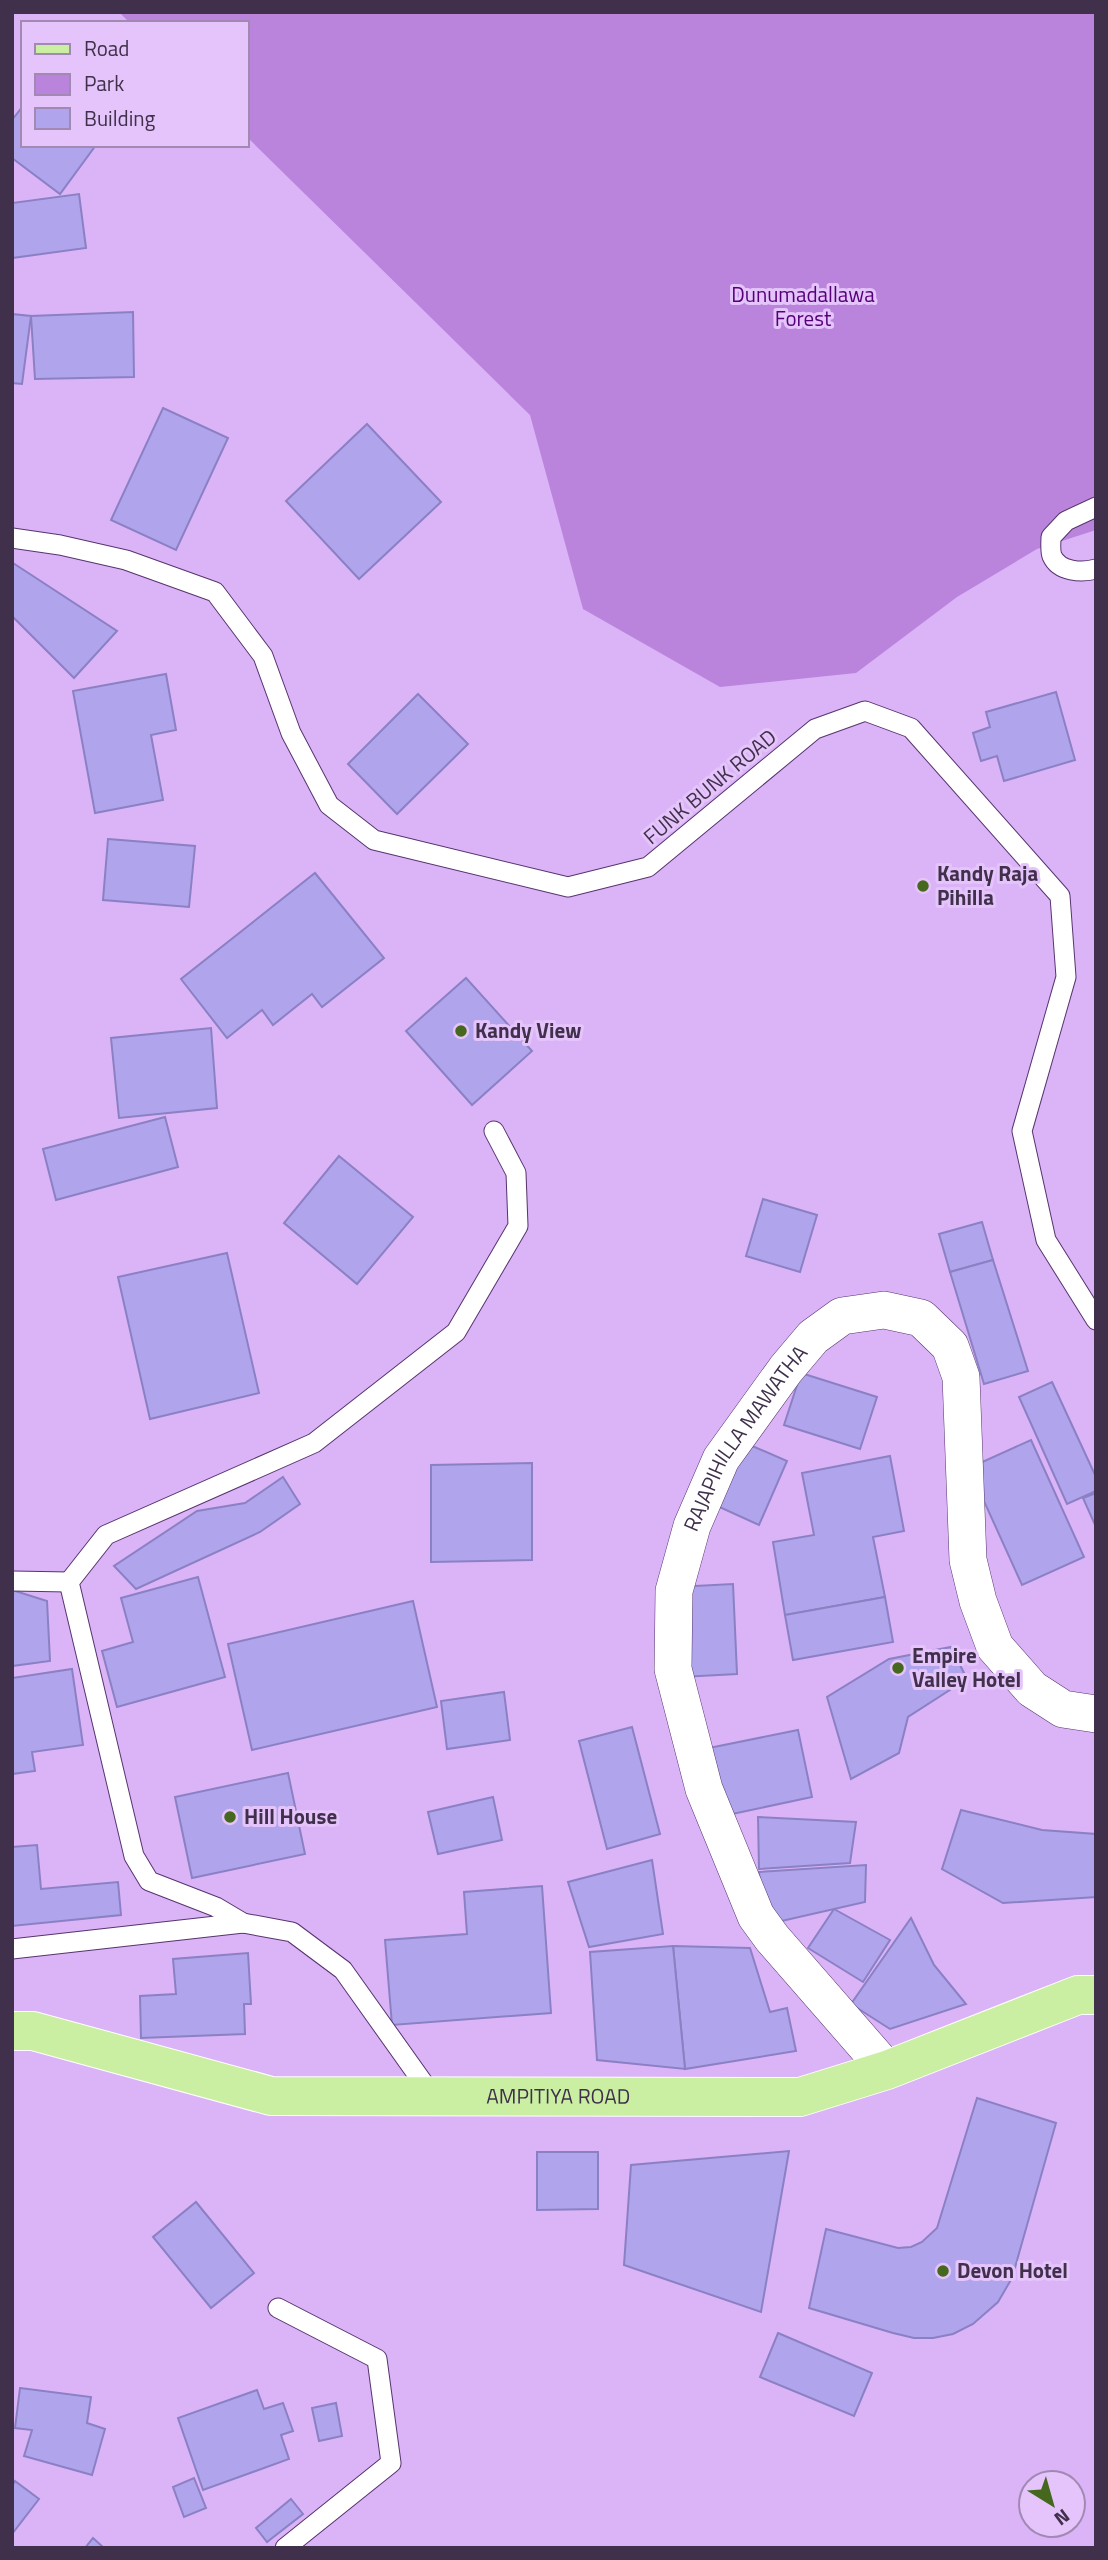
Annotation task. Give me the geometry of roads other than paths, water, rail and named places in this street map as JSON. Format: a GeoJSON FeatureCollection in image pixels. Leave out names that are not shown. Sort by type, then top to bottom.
{"type":"FeatureCollection","features":[{"type":"Feature","properties":{"kind":"main road","name":"AMPITIYA ROAD"},"geometry":{"type":"LineString","coordinates":[[12,2031],[33,2031],[271,2096],[800,2097],[887,2070],[1079,1995],[1096,1995]]}},
{"type":"Feature","properties":{"kind":"street","name":"RAJAPIHILLA MAWATHA"},"geometry":{"type":"LineString","coordinates":[[887,2070],[756,1916],[704,1789],[673,1669],[674,1591],[692,1525],[721,1459],[786,1369],[813,1337],[842,1316],[884,1310],[921,1318],[950,1346],[961,1377],[968,1560],[978,1601],[995,1647],[1032,1689],[1063,1709],[1096,1714]]}},
{"type":"Feature","properties":{"kind":"lane"},"geometry":{"type":"LineString","coordinates":[[1096,508],[1066,521],[1051,537],[1052,556],[1062,567],[1083,573],[1096,569]]}},
{"type":"Feature","properties":{"kind":"lane","name":"FUNK BUNK ROAD"},"geometry":{"type":"LineString","coordinates":[[12,538],[60,545],[126,560],[215,592],[263,656],[292,733],[328,805],[374,840],[568,887],[649,867],[815,729],[865,711],[911,728],[1060,896],[1066,977],[1022,1131],[1046,1240],[1096,1320]]}},
{"type":"Feature","properties":{"kind":"lane"},"geometry":{"type":"LineString","coordinates":[[69,1582],[106,1535],[314,1443],[456,1332],[518,1226],[516,1173],[495,1131]]}},
{"type":"Feature","properties":{"kind":"lane"},"geometry":{"type":"LineString","coordinates":[[12,1581],[69,1582]]}},
{"type":"Feature","properties":{"kind":"lane"},"geometry":{"type":"LineString","coordinates":[[69,1582],[134,1856],[149,1881],[216,1907],[243,1923]]}},
{"type":"Feature","properties":{"kind":"lane"},"geometry":{"type":"LineString","coordinates":[[12,1949],[243,1923],[292,1932],[343,1969],[434,2098]]}},
{"type":"Feature","properties":{"kind":"lane"},"geometry":{"type":"LineString","coordinates":[[278,2308],[377,2359],[391,2463],[285,2548]]}},
{"type":"Feature","properties":{"kind":"place","name":"Kandy Raja Pihilla"},"geometry":{"type":"Point","coordinates":[923,886]}},
{"type":"Feature","properties":{"kind":"place","name":"Kandy View"},"geometry":{"type":"Point","coordinates":[461,1031]}},
{"type":"Feature","properties":{"kind":"place","name":"Empire Valley Hotel"},"geometry":{"type":"Point","coordinates":[898,1668]}},
{"type":"Feature","properties":{"kind":"place","name":"Hill House"},"geometry":{"type":"Point","coordinates":[230,1817]}},
{"type":"Feature","properties":{"kind":"place","name":"Devon Hotel"},"geometry":{"type":"Point","coordinates":[943,2271]}},
{"type":"Feature","properties":{"kind":"park label","name":"Dunumadallawa Forest"},"geometry":{"type":"Point","coordinates":[803,307]}}]}
